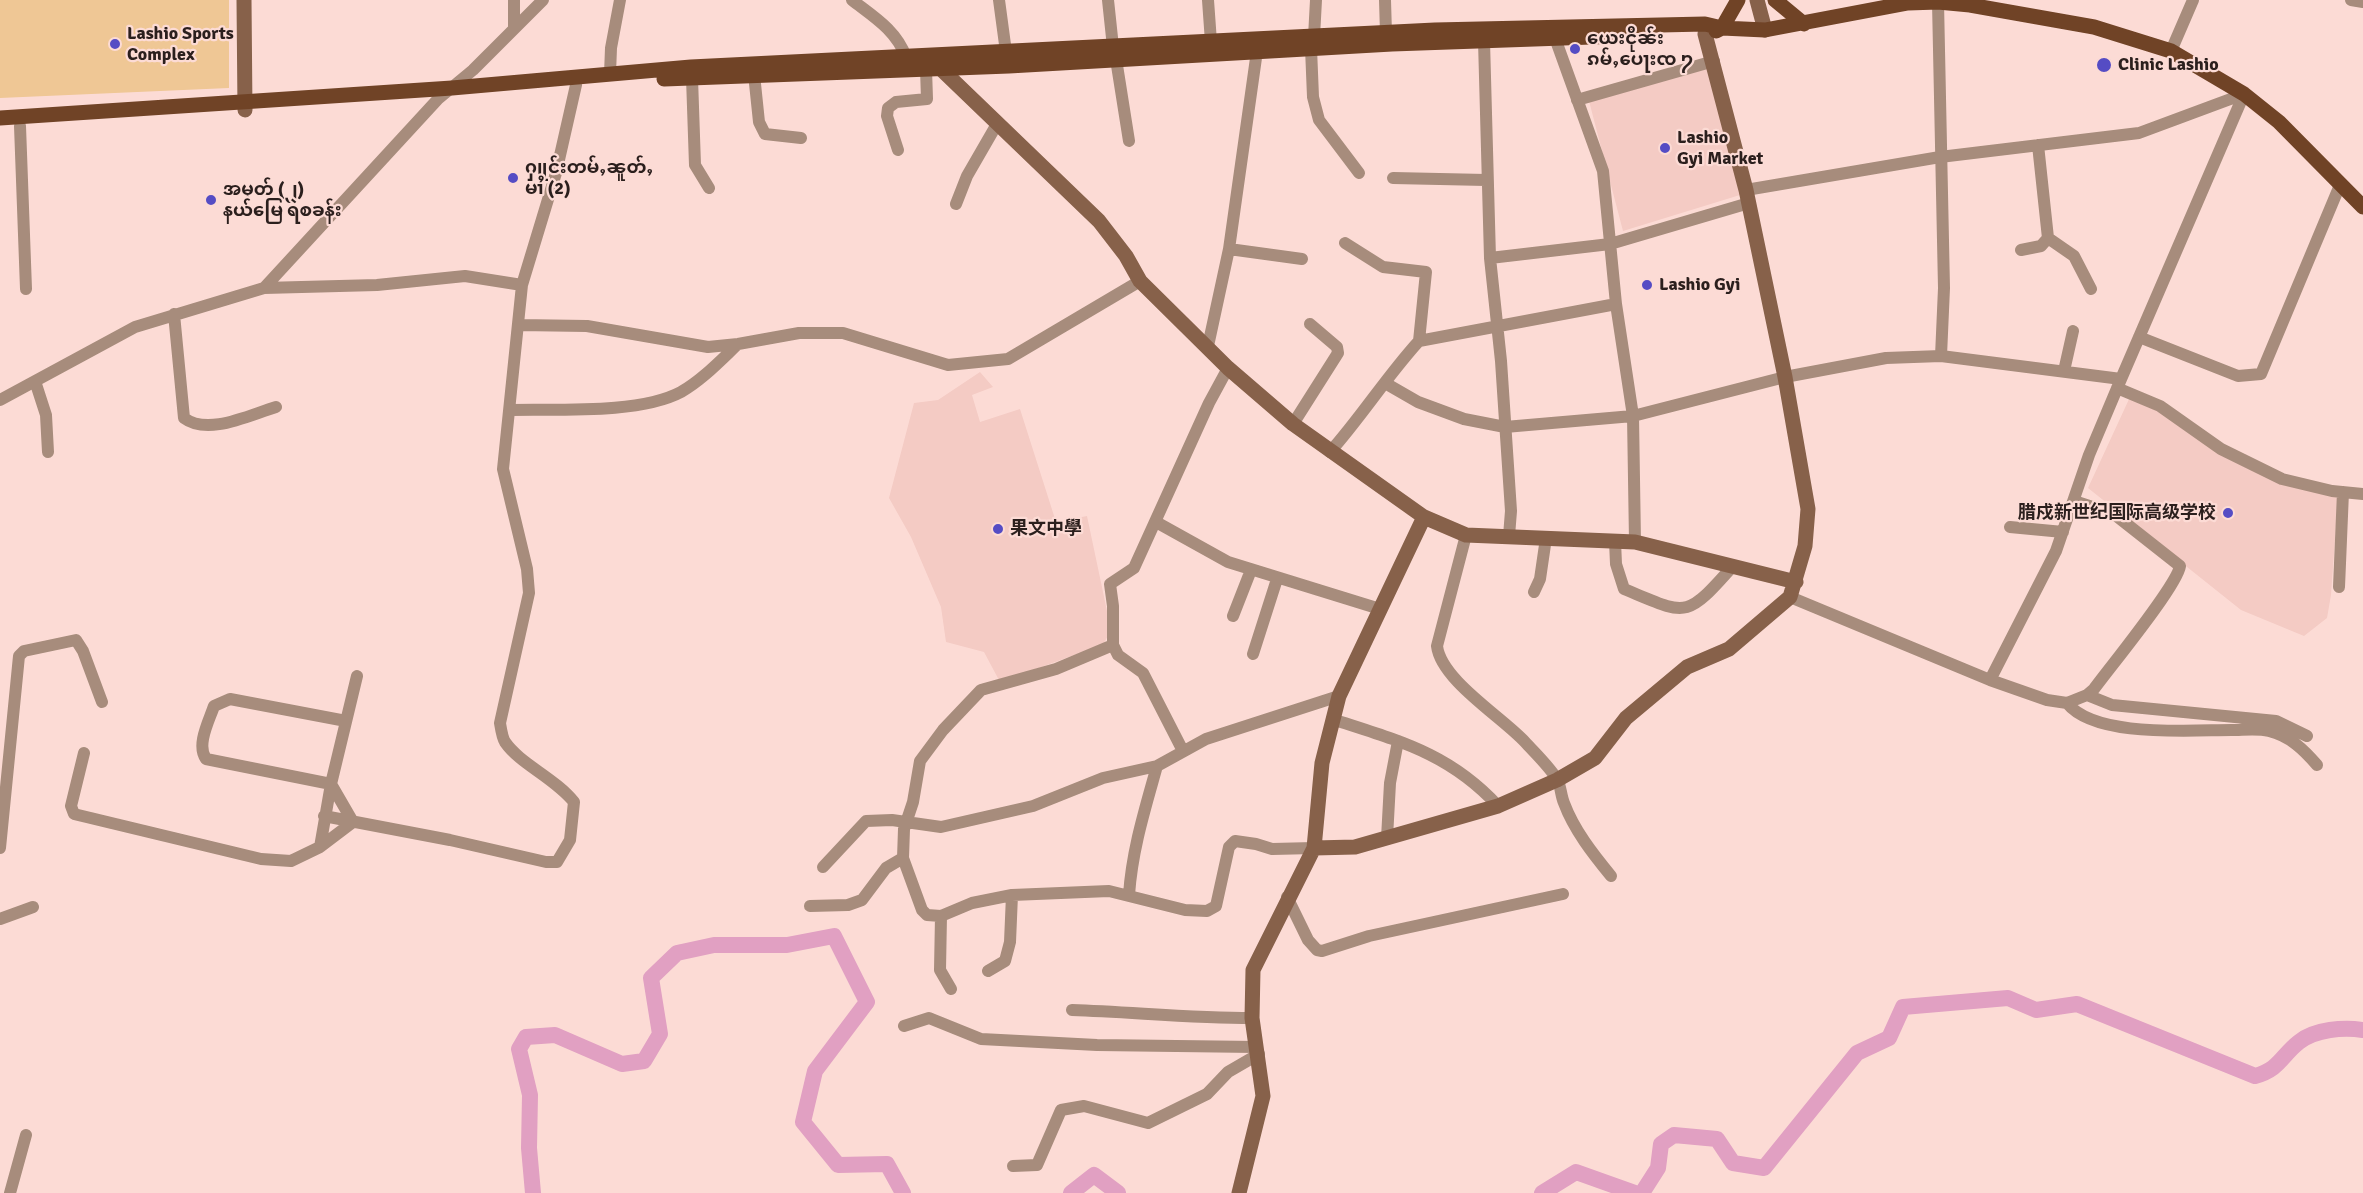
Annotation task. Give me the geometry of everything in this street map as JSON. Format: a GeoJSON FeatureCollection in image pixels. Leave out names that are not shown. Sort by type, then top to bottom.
{"type":"FeatureCollection","features":[{"type":"Feature","properties":{"kind":"main road"},"geometry":{"type":"LineString","coordinates":[[0,118],[438,99],[576,86],[754,74],[933,69],[1211,42],[1484,41],[1705,34],[1722,28],[1738,0]]}},
{"type":"Feature","properties":{"kind":"main road"},"geometry":{"type":"LineString","coordinates":[[1776,0],[1804,24]]}},
{"type":"Feature","properties":{"kind":"main road"},"geometry":{"type":"LineString","coordinates":[[0,127],[610,74],[906,57],[1006,52],[1257,51],[1386,33],[1705,24],[1722,28],[1765,30],[1908,3],[1938,2],[2094,27],[2171,51],[2244,94],[2279,122],[2363,207]]}},
{"type":"Feature","properties":{"kind":"street"},"geometry":{"type":"LineString","coordinates":[[244,0],[245,106]]}},
{"type":"Feature","properties":{"kind":"street"},"geometry":{"type":"LineString","coordinates":[[514,0],[514,27]]}},
{"type":"Feature","properties":{"kind":"street"},"geometry":{"type":"LineString","coordinates":[[264,288],[438,99],[543,0]]}},
{"type":"Feature","properties":{"kind":"street"},"geometry":{"type":"LineString","coordinates":[[610,74],[611,48],[620,0]]}},
{"type":"Feature","properties":{"kind":"street"},"geometry":{"type":"LineString","coordinates":[[852,0],[888,27],[901,42],[906,57]]}},
{"type":"Feature","properties":{"kind":"street"},"geometry":{"type":"LineString","coordinates":[[999,0],[1006,52]]}},
{"type":"Feature","properties":{"kind":"street"},"geometry":{"type":"LineString","coordinates":[[1108,0],[1114,53],[1129,141]]}},
{"type":"Feature","properties":{"kind":"street"},"geometry":{"type":"LineString","coordinates":[[1208,0],[1211,42]]}},
{"type":"Feature","properties":{"kind":"street"},"geometry":{"type":"LineString","coordinates":[[1316,0],[1313,97],[1319,120],[1359,173]]}},
{"type":"Feature","properties":{"kind":"street"},"geometry":{"type":"LineString","coordinates":[[1385,0],[1386,33]]}},
{"type":"Feature","properties":{"kind":"street"},"geometry":{"type":"LineString","coordinates":[[1757,0],[1765,30]]}},
{"type":"Feature","properties":{"kind":"street"},"geometry":{"type":"LineString","coordinates":[[2171,51],[2193,0]]}},
{"type":"Feature","properties":{"kind":"street"},"geometry":{"type":"LineString","coordinates":[[2351,0],[2363,2]]}},
{"type":"Feature","properties":{"kind":"street"},"geometry":{"type":"LineString","coordinates":[[1938,2],[1944,288],[1941,356]]}},
{"type":"Feature","properties":{"kind":"street"},"geometry":{"type":"LineString","coordinates":[[1113,645],[1056,669],[981,690],[943,730],[920,762],[906,823],[903,858],[922,910],[927,915],[941,916],[972,903],[1012,895],[1109,891],[1159,905],[1207,911],[1216,906],[1229,847],[1235,841],[1256,843],[1272,849],[1355,847],[1498,806],[1557,780],[1595,758],[1626,718],[1687,667],[1729,649],[1793,590],[1805,546],[1808,509],[1785,377],[1747,196],[1714,61],[1705,34]]}},
{"type":"Feature","properties":{"kind":"street"},"geometry":{"type":"LineString","coordinates":[[1555,38],[1603,171],[1616,304],[1633,417],[1635,542]]}},
{"type":"Feature","properties":{"kind":"street"},"geometry":{"type":"LineString","coordinates":[[1484,41],[1486,180],[1490,258],[1498,328],[1511,511],[1509,536]]}},
{"type":"Feature","properties":{"kind":"street"},"geometry":{"type":"LineString","coordinates":[[1208,346],[1229,249],[1257,51]]}},
{"type":"Feature","properties":{"kind":"street"},"geometry":{"type":"LineString","coordinates":[[1577,100],[1714,61]]}},
{"type":"Feature","properties":{"kind":"street"},"geometry":{"type":"LineString","coordinates":[[933,69],[997,124],[1099,221],[1126,256],[1140,281],[1228,368],[1293,424],[1330,452],[1424,517],[1466,535],[1635,542],[1732,567],[1793,590],[1990,680],[2047,700],[2067,703],[2087,695],[2160,600],[2179,573],[2180,566],[2114,514],[2074,501]]}},
{"type":"Feature","properties":{"kind":"street"},"geometry":{"type":"LineString","coordinates":[[898,150],[887,116],[888,108],[896,102],[927,99],[933,69]]}},
{"type":"Feature","properties":{"kind":"street"},"geometry":{"type":"LineString","coordinates":[[754,74],[759,122],[765,134],[801,138]]}},
{"type":"Feature","properties":{"kind":"street"},"geometry":{"type":"LineString","coordinates":[[692,78],[695,165],[709,189]]}},
{"type":"Feature","properties":{"kind":"street"},"geometry":{"type":"LineString","coordinates":[[324,816],[450,840],[546,862],[557,862],[570,840],[574,801],[561,786],[531,766],[505,741],[500,723],[529,593],[527,569],[503,469],[522,285],[556,173],[576,86]]}},
{"type":"Feature","properties":{"kind":"street"},"geometry":{"type":"LineString","coordinates":[[1490,258],[1610,243],[1747,196],[1940,157],[2139,133],[2244,94]]}},
{"type":"Feature","properties":{"kind":"street"},"geometry":{"type":"LineString","coordinates":[[1990,680],[2056,551],[2090,455],[2119,383],[2244,94]]}},
{"type":"Feature","properties":{"kind":"street"},"geometry":{"type":"LineString","coordinates":[[956,204],[967,176],[997,124]]}},
{"type":"Feature","properties":{"kind":"street"},"geometry":{"type":"LineString","coordinates":[[20,126],[26,289]]}},
{"type":"Feature","properties":{"kind":"street"},"geometry":{"type":"LineString","coordinates":[[2020,250],[2046,244],[2048,238],[2038,145]]}},
{"type":"Feature","properties":{"kind":"street"},"geometry":{"type":"LineString","coordinates":[[1393,178],[1486,180]]}},
{"type":"Feature","properties":{"kind":"street"},"geometry":{"type":"LineString","coordinates":[[2139,337],[2238,376],[2261,374],[2340,185]]}},
{"type":"Feature","properties":{"kind":"street"},"geometry":{"type":"LineString","coordinates":[[2048,238],[2074,256],[2091,289]]}},
{"type":"Feature","properties":{"kind":"street"},"geometry":{"type":"LineString","coordinates":[[1330,452],[1360,418],[1419,341],[1426,272],[1383,267],[1345,243]]}},
{"type":"Feature","properties":{"kind":"street"},"geometry":{"type":"LineString","coordinates":[[1229,249],[1302,259]]}},
{"type":"Feature","properties":{"kind":"street"},"geometry":{"type":"LineString","coordinates":[[0,400],[135,327],[264,288],[377,285],[465,276],[522,285]]}},
{"type":"Feature","properties":{"kind":"street"},"geometry":{"type":"LineString","coordinates":[[519,325],[586,326],[708,347],[738,345],[799,333],[843,333],[948,365],[985,363],[1008,359],[1140,281]]}},
{"type":"Feature","properties":{"kind":"street"},"geometry":{"type":"LineString","coordinates":[[1419,341],[1498,328],[1616,304]]}},
{"type":"Feature","properties":{"kind":"street"},"geometry":{"type":"LineString","coordinates":[[174,314],[184,418],[194,426],[215,424],[276,407]]}},
{"type":"Feature","properties":{"kind":"street"},"geometry":{"type":"LineString","coordinates":[[1293,424],[1338,353],[1336,347],[1310,324]]}},
{"type":"Feature","properties":{"kind":"street"},"geometry":{"type":"LineString","coordinates":[[2064,370],[2073,331]]}},
{"type":"Feature","properties":{"kind":"street"},"geometry":{"type":"LineString","coordinates":[[510,410],[609,407],[654,402],[680,392],[738,345]]}},
{"type":"Feature","properties":{"kind":"street"},"geometry":{"type":"LineString","coordinates":[[1385,383],[1418,402],[1454,415],[1505,427],[1633,417],[1785,377],[1886,358],[1941,356],[2064,370],[2119,383],[2160,406],[2221,449],[2282,479],[2363,494]]}},
{"type":"Feature","properties":{"kind":"street"},"geometry":{"type":"LineString","coordinates":[[1184,751],[1143,673],[1118,655],[1113,645],[1113,606],[1110,584],[1134,568],[1209,403],[1228,368]]}},
{"type":"Feature","properties":{"kind":"street"},"geometry":{"type":"LineString","coordinates":[[35,381],[46,415],[48,452]]}},
{"type":"Feature","properties":{"kind":"street"},"geometry":{"type":"LineString","coordinates":[[2339,587],[2343,492]]}},
{"type":"Feature","properties":{"kind":"street"},"geometry":{"type":"LineString","coordinates":[[1239,1193],[1263,1096],[1252,1018],[1253,970],[1287,897],[1314,848],[1322,764],[1339,696],[1424,517]]}},
{"type":"Feature","properties":{"kind":"street"},"geometry":{"type":"LineString","coordinates":[[1156,522],[1228,562],[1380,609]]}},
{"type":"Feature","properties":{"kind":"street"},"geometry":{"type":"LineString","coordinates":[[2010,527],[2063,532]]}},
{"type":"Feature","properties":{"kind":"street"},"geometry":{"type":"LineString","coordinates":[[1466,535],[1437,646],[1438,656],[1476,699],[1525,742],[1557,780],[1564,803],[1576,827],[1590,851],[1611,876]]}},
{"type":"Feature","properties":{"kind":"street"},"geometry":{"type":"LineString","coordinates":[[1534,592],[1540,579],[1546,538]]}},
{"type":"Feature","properties":{"kind":"street"},"geometry":{"type":"LineString","coordinates":[[1614,541],[1616,564],[1624,589],[1673,610],[1683,610],[1708,594],[1732,567]]}},
{"type":"Feature","properties":{"kind":"street"},"geometry":{"type":"LineString","coordinates":[[1233,616],[1251,570]]}},
{"type":"Feature","properties":{"kind":"street"},"geometry":{"type":"LineString","coordinates":[[1253,654],[1277,579]]}},
{"type":"Feature","properties":{"kind":"street"},"geometry":{"type":"LineString","coordinates":[[0,848],[19,656],[24,651],[76,640],[83,651],[102,702]]}},
{"type":"Feature","properties":{"kind":"street"},"geometry":{"type":"LineString","coordinates":[[320,847],[324,816],[357,676]]}},
{"type":"Feature","properties":{"kind":"street"},"geometry":{"type":"LineString","coordinates":[[2087,695],[2112,705],[2276,721],[2307,736]]}},
{"type":"Feature","properties":{"kind":"street"},"geometry":{"type":"LineString","coordinates":[[823,867],[866,821],[892,820],[941,827],[1033,806],[1103,778],[1157,766],[1206,739],[1339,696]]}},
{"type":"Feature","properties":{"kind":"street"},"geometry":{"type":"LineString","coordinates":[[346,721],[230,699],[213,706],[202,744],[202,754],[207,759],[331,784],[353,822]]}},
{"type":"Feature","properties":{"kind":"street"},"geometry":{"type":"LineString","coordinates":[[2067,703],[2073,710],[2090,719],[2122,728],[2268,730],[2292,740],[2317,765]]}},
{"type":"Feature","properties":{"kind":"street"},"geometry":{"type":"LineString","coordinates":[[1332,719],[1398,741],[1450,764],[1475,782],[1498,806]]}},
{"type":"Feature","properties":{"kind":"street"},"geometry":{"type":"LineString","coordinates":[[1387,838],[1390,783],[1398,741]]}},
{"type":"Feature","properties":{"kind":"street"},"geometry":{"type":"LineString","coordinates":[[84,753],[71,806],[74,814],[261,859],[291,861],[320,847],[353,822]]}},
{"type":"Feature","properties":{"kind":"street"},"geometry":{"type":"LineString","coordinates":[[1129,895],[1137,839],[1157,766]]}},
{"type":"Feature","properties":{"kind":"street"},"geometry":{"type":"LineString","coordinates":[[810,906],[848,905],[862,900],[886,868],[903,858]]}},
{"type":"Feature","properties":{"kind":"street"},"geometry":{"type":"LineString","coordinates":[[1287,897],[1308,940],[1317,950],[1322,951],[1369,936],[1563,894]]}},
{"type":"Feature","properties":{"kind":"street"},"geometry":{"type":"LineString","coordinates":[[988,971],[1005,961],[1010,942],[1012,895]]}},
{"type":"Feature","properties":{"kind":"street"},"geometry":{"type":"LineString","coordinates":[[0,919],[33,907]]}},
{"type":"Feature","properties":{"kind":"street"},"geometry":{"type":"LineString","coordinates":[[941,916],[940,970],[951,989]]}},
{"type":"Feature","properties":{"kind":"street"},"geometry":{"type":"LineString","coordinates":[[1072,1010],[1149,1013],[1193,1018],[1252,1018]]}},
{"type":"Feature","properties":{"kind":"street"},"geometry":{"type":"LineString","coordinates":[[904,1026],[929,1018],[981,1039],[1258,1051]]}},
{"type":"Feature","properties":{"kind":"street"},"geometry":{"type":"LineString","coordinates":[[1013,1166],[1038,1166],[1061,1110],[1084,1106],[1148,1123],[1207,1094],[1228,1072],[1258,1051]]}},
{"type":"Feature","properties":{"kind":"street"},"geometry":{"type":"LineString","coordinates":[[10,1193],[26,1135]]}},
{"type":"Feature","properties":{"kind":"shaded area","name":"Lashio Sports Complex"},"geometry":{"type":"Polygon","coordinates":[[[0,0],[229,0],[229,88],[0,98],[0,0]]]}},
{"type":"Feature","properties":{"kind":"shaded area","name":"Lashio Gyi Market"},"geometry":{"type":"Polygon","coordinates":[[[1712,66],[1740,195],[1623,231],[1589,101],[1712,66]]]}},
{"type":"Feature","properties":{"kind":"shaded area","name":"果文中學"},"geometry":{"type":"Polygon","coordinates":[[[980,372],[993,387],[972,395],[980,422],[1020,409],[1056,522],[1087,516],[1111,630],[1104,643],[1000,682],[984,652],[946,642],[941,607],[911,537],[889,498],[914,403],[938,400],[980,372]]]}},
{"type":"Feature","properties":{"kind":"shaded area","name":"腊戍新世纪国际高级学校"},"geometry":{"type":"Polygon","coordinates":[[[2130,397],[2155,408],[2222,456],[2338,497],[2331,595],[2327,618],[2304,636],[2241,610],[2088,488],[2130,397]]]}},
{"type":"Feature","properties":{"kind":"waterway"},"geometry":{"type":"LineString","coordinates":[[533,1193],[529,1148],[530,1095],[519,1049],[526,1037],[555,1035],[622,1064],[644,1061],[660,1034],[651,978],[677,953],[714,945],[787,945],[834,936],[867,1002],[815,1071],[803,1122],[838,1165],[887,1164],[903,1193]]}},
{"type":"Feature","properties":{"kind":"waterway"},"geometry":{"type":"LineString","coordinates":[[1642,1193],[1658,1168],[1661,1144],[1674,1135],[1717,1139],[1733,1163],[1764,1168],[1857,1053],[1889,1038],[1903,1007],[2008,998],[2036,1010],[2077,1004],[2255,1076],[2270,1070],[2293,1047],[2313,1034],[2339,1029],[2363,1030]]}},
{"type":"Feature","properties":{"kind":"waterway"},"geometry":{"type":"LineString","coordinates":[[1542,1193],[1576,1172],[1635,1193]]}},
{"type":"Feature","properties":{"kind":"waterway"},"geometry":{"type":"LineString","coordinates":[[1071,1193],[1094,1175],[1118,1193]]}},
{"type":"Feature","properties":{"kind":"place","name":"Lashio Sports Complex"},"geometry":{"type":"Point","coordinates":[115,44]}},
{"type":"Feature","properties":{"kind":"place","name":"ယေးငိုၼ်း ၵမ်ႇပေႃးၸ ႒"},"geometry":{"type":"Point","coordinates":[1575,49]}},
{"type":"Feature","properties":{"kind":"place","name":"Clinic Lashio"},"geometry":{"type":"Point","coordinates":[2104,65]}},
{"type":"Feature","properties":{"kind":"place","name":"Lashio Gyi Market"},"geometry":{"type":"Point","coordinates":[1665,148]}},
{"type":"Feature","properties":{"kind":"place","name":"ႁူင်းတမ်ႇၼူတ်ႇ မၢႆ (2)"},"geometry":{"type":"Point","coordinates":[513,178]}},
{"type":"Feature","properties":{"kind":"place","name":"အမှတ် (၂) နယ်မြေ ရဲစခန်း"},"geometry":{"type":"Point","coordinates":[211,200]}},
{"type":"Feature","properties":{"kind":"place","name":"Lashio Gyi"},"geometry":{"type":"Point","coordinates":[1647,285]}},
{"type":"Feature","properties":{"kind":"place","name":"腊戍新世纪国际高级学校"},"geometry":{"type":"Point","coordinates":[2228,513]}},
{"type":"Feature","properties":{"kind":"place","name":"果文中學"},"geometry":{"type":"Point","coordinates":[998,529]}}]}
